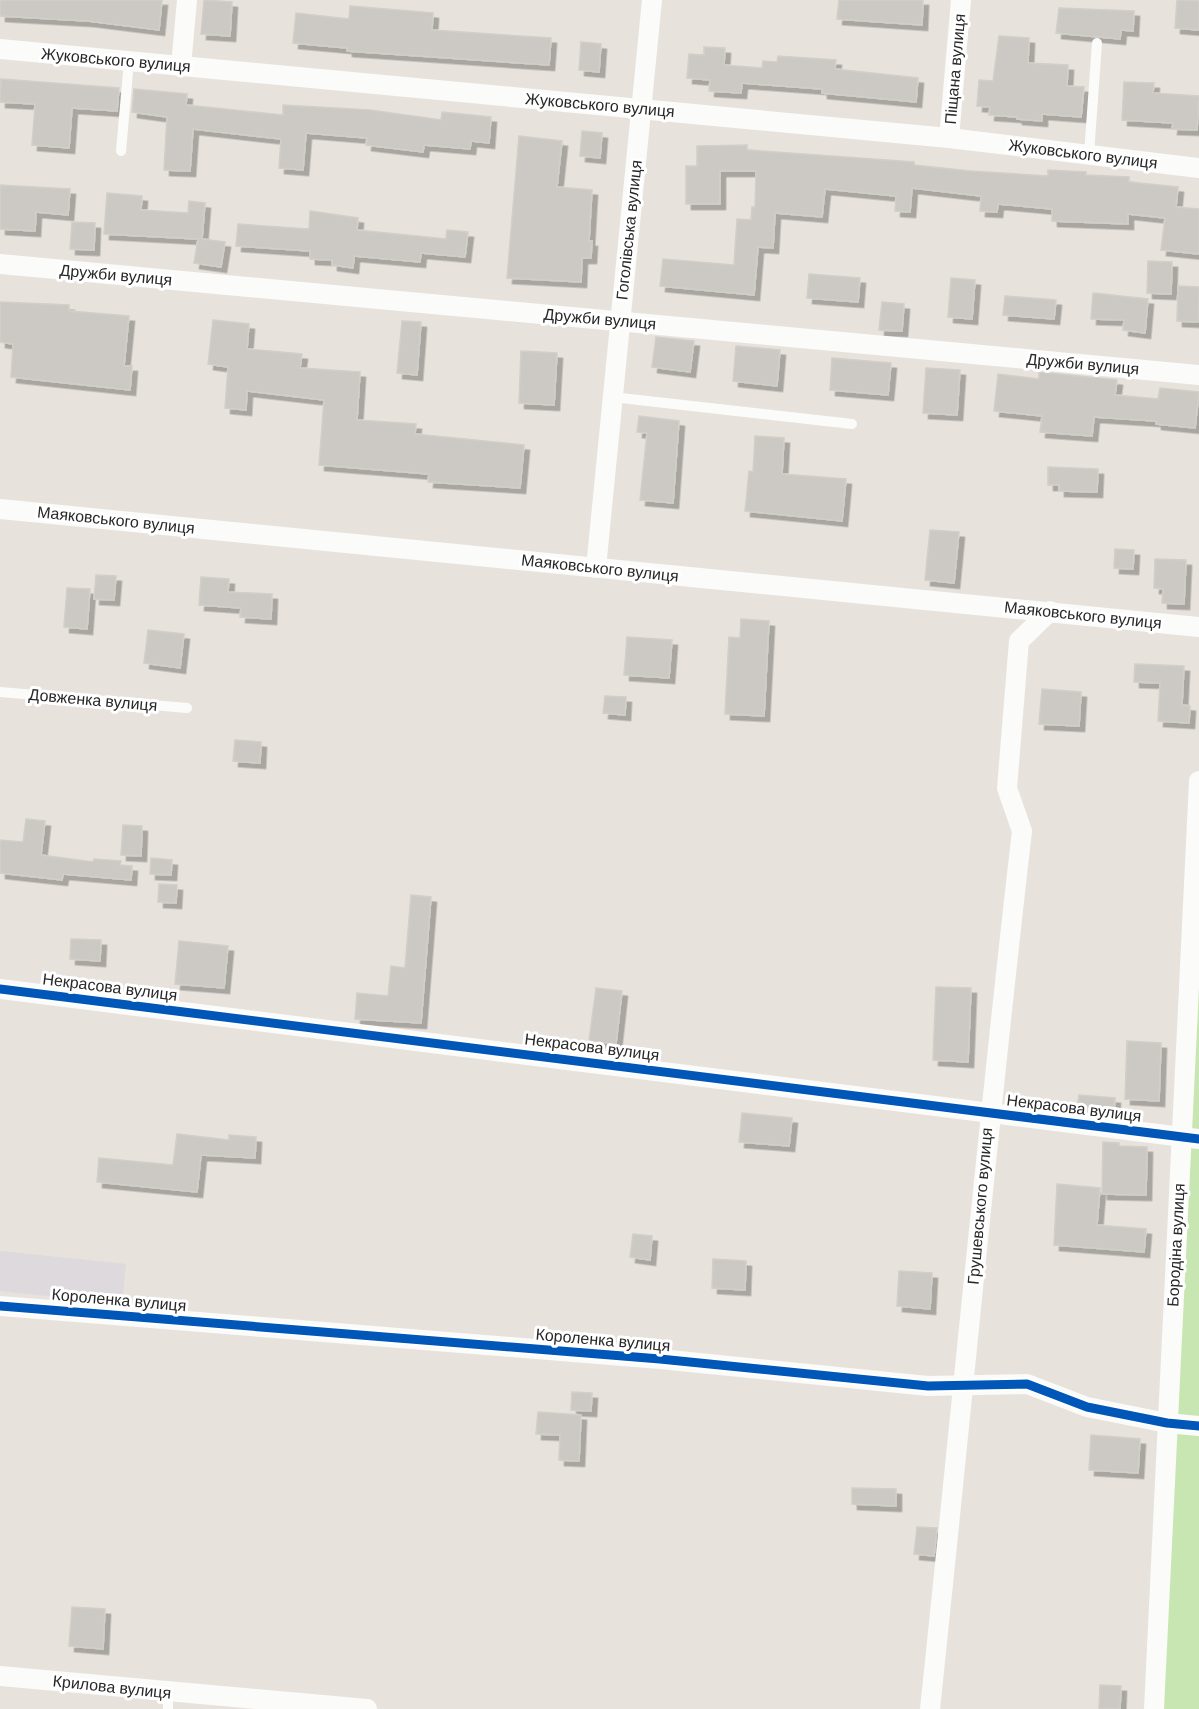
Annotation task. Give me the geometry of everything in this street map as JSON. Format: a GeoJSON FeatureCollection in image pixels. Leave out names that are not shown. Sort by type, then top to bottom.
{"type":"FeatureCollection","features":[{"type":"Feature","properties":{"kind":"street"},"geometry":{"type":"LineString","coordinates":[[182,66],[187,0]]}},
{"type":"Feature","properties":{"kind":"street","name":"Гоголівська вулиця"},"geometry":{"type":"LineString","coordinates":[[596,568],[652,0]]}},
{"type":"Feature","properties":{"kind":"street","name":"Піщана вулиця"},"geometry":{"type":"LineString","coordinates":[[950,138],[961,0]]}},
{"type":"Feature","properties":{"kind":"street","name":"Жуковського вулиця"},"geometry":{"type":"LineString","coordinates":[[0,49],[950,138],[1199,168]]}},
{"type":"Feature","properties":{"kind":"street","name":"Дружби вулиця"},"geometry":{"type":"LineString","coordinates":[[0,264],[1199,375]]}},
{"type":"Feature","properties":{"kind":"street","name":"Маяковського вулиця"},"geometry":{"type":"LineString","coordinates":[[0,509],[1199,627]]}},
{"type":"Feature","properties":{"kind":"street","name":"Грушевського вулиця"},"geometry":{"type":"LineString","coordinates":[[930,1709],[964,1386],[989,1112],[1022,831],[1007,788],[1019,641],[1050,611]]}},
{"type":"Feature","properties":{"kind":"street","name":"Бородіна вулиця"},"geometry":{"type":"LineString","coordinates":[[1154,1709],[1167,1423],[1190,1138],[1199,781]]}},
{"type":"Feature","properties":{"kind":"street","name":"Некрасова вулиця"},"geometry":{"type":"LineString","coordinates":[[0,989],[1190,1138]]}},
{"type":"Feature","properties":{"kind":"street","name":"Короленка вулиця"},"geometry":{"type":"LineString","coordinates":[[0,1306],[660,1359],[928,1386],[1027,1384],[1087,1407],[1167,1423],[1199,1426]]}},
{"type":"Feature","properties":{"kind":"street","name":"Крилова вулиця"},"geometry":{"type":"LineString","coordinates":[[0,1676],[168,1701],[367,1709]]}},
{"type":"Feature","properties":{"kind":"lane"},"geometry":{"type":"LineString","coordinates":[[1089,154],[1097,43]]}},
{"type":"Feature","properties":{"kind":"lane"},"geometry":{"type":"LineString","coordinates":[[121,151],[129,61]]}},
{"type":"Feature","properties":{"kind":"lane"},"geometry":{"type":"LineString","coordinates":[[612,397],[852,424]]}},
{"type":"Feature","properties":{"kind":"lane","name":"Довженка вулиця"},"geometry":{"type":"LineString","coordinates":[[0,692],[187,708]]}},
{"type":"Feature","properties":{"kind":"shaded area"},"geometry":{"type":"Polygon","coordinates":[[[0,1251],[126,1264],[122,1304],[0,1291],[0,1251]]]}},
{"type":"Feature","properties":{"kind":"green space"},"geometry":{"type":"Polygon","coordinates":[[[1199,845],[1199,1709],[1154,1709],[1199,845]]]}},
{"type":"Feature","properties":{"kind":"building"},"geometry":{"type":"Polygon","coordinates":[[[0,0],[162,0],[159,30],[88,21],[0,16],[0,0]]]}},
{"type":"Feature","properties":{"kind":"building"},"geometry":{"type":"Polygon","coordinates":[[[204,0],[232,2],[230,36],[201,34],[204,0]]]}},
{"type":"Feature","properties":{"kind":"building"},"geometry":{"type":"Polygon","coordinates":[[[839,0],[923,0],[922,25],[837,19],[839,0]]]}},
{"type":"Feature","properties":{"kind":"building"},"geometry":{"type":"Polygon","coordinates":[[[1177,0],[1199,1],[1199,30],[1175,28],[1177,0]]]}},
{"type":"Feature","properties":{"kind":"building"},"geometry":{"type":"Polygon","coordinates":[[[350,6],[433,13],[432,30],[551,38],[549,65],[347,51],[347,48],[293,43],[296,13],[349,19],[350,6]]]}},
{"type":"Feature","properties":{"kind":"building"},"geometry":{"type":"Polygon","coordinates":[[[1059,8],[1134,11],[1133,31],[1121,30],[1120,39],[1056,33],[1059,8]]]}},
{"type":"Feature","properties":{"kind":"building"},"geometry":{"type":"Polygon","coordinates":[[[999,36],[1029,38],[1028,63],[1068,65],[1067,86],[1084,87],[1081,117],[1042,114],[1042,121],[1017,119],[1017,117],[989,115],[990,107],[977,106],[979,80],[993,81],[999,36]]]}},
{"type":"Feature","properties":{"kind":"building"},"geometry":{"type":"Polygon","coordinates":[[[581,42],[601,44],[599,72],[579,70],[581,42]]]}},
{"type":"Feature","properties":{"kind":"building"},"geometry":{"type":"Polygon","coordinates":[[[704,47],[725,48],[724,65],[762,68],[763,61],[777,62],[778,56],[836,60],[835,69],[918,78],[916,102],[822,93],[822,89],[742,83],[741,93],[709,91],[710,80],[687,78],[689,54],[704,55],[704,47]]]}},
{"type":"Feature","properties":{"kind":"building"},"geometry":{"type":"Polygon","coordinates":[[[1,79],[119,88],[117,111],[72,108],[69,148],[32,145],[35,104],[0,102],[1,79]]]}},
{"type":"Feature","properties":{"kind":"building"},"geometry":{"type":"Polygon","coordinates":[[[1124,82],[1154,83],[1153,93],[1199,96],[1197,130],[1172,129],[1173,123],[1122,120],[1124,82]]]}},
{"type":"Feature","properties":{"kind":"building"},"geometry":{"type":"Polygon","coordinates":[[[134,89],[187,94],[186,105],[283,115],[283,105],[370,110],[441,120],[442,112],[491,117],[489,143],[471,141],[470,149],[424,145],[423,152],[366,145],[367,138],[306,133],[303,170],[279,168],[281,139],[193,129],[190,171],[164,170],[167,117],[132,112],[134,89]]]}},
{"type":"Feature","properties":{"kind":"building"},"geometry":{"type":"Polygon","coordinates":[[[582,131],[602,133],[600,158],[580,156],[582,131]]]}},
{"type":"Feature","properties":{"kind":"building"},"geometry":{"type":"Polygon","coordinates":[[[519,136],[562,141],[557,187],[592,190],[589,241],[592,241],[591,258],[582,258],[581,282],[507,278],[519,136]]]}},
{"type":"Feature","properties":{"kind":"building"},"geometry":{"type":"Polygon","coordinates":[[[747,145],[747,150],[914,162],[914,165],[970,171],[1048,176],[1048,170],[1086,172],[1086,175],[1129,177],[1129,182],[1178,187],[1176,207],[1199,209],[1199,254],[1161,250],[1165,218],[1128,214],[1128,224],[1052,221],[1052,209],[998,204],[997,212],[980,211],[981,196],[912,188],[910,212],[895,211],[896,196],[825,189],[822,217],[775,213],[773,248],[758,247],[754,295],[660,286],[663,259],[734,265],[737,219],[751,220],[752,207],[755,207],[756,171],[720,171],[720,204],[686,204],[686,166],[697,166],[697,146],[747,145]]]}},
{"type":"Feature","properties":{"kind":"building"},"geometry":{"type":"Polygon","coordinates":[[[0,185],[70,189],[68,215],[36,212],[35,231],[0,229],[0,185]]]}},
{"type":"Feature","properties":{"kind":"building"},"geometry":{"type":"Polygon","coordinates":[[[107,193],[142,196],[141,210],[188,213],[189,201],[205,203],[202,239],[225,242],[221,267],[194,263],[198,239],[104,234],[107,193]]]}},
{"type":"Feature","properties":{"kind":"building"},"geometry":{"type":"Polygon","coordinates":[[[310,211],[358,218],[357,230],[446,239],[447,230],[468,232],[465,257],[421,253],[420,262],[354,256],[353,268],[332,265],[332,260],[310,259],[310,251],[236,246],[238,224],[309,229],[310,211]]]}},
{"type":"Feature","properties":{"kind":"building"},"geometry":{"type":"Polygon","coordinates":[[[72,222],[95,223],[94,250],[70,249],[72,222]]]}},
{"type":"Feature","properties":{"kind":"building"},"geometry":{"type":"Polygon","coordinates":[[[1148,261],[1172,262],[1171,294],[1147,293],[1148,261]]]}},
{"type":"Feature","properties":{"kind":"building"},"geometry":{"type":"Polygon","coordinates":[[[809,274],[860,278],[858,302],[807,298],[809,274]]]}},
{"type":"Feature","properties":{"kind":"building"},"geometry":{"type":"Polygon","coordinates":[[[951,278],[975,280],[972,319],[948,317],[951,278]]]}},
{"type":"Feature","properties":{"kind":"building"},"geometry":{"type":"Polygon","coordinates":[[[1178,286],[1199,287],[1198,322],[1177,321],[1178,286]]]}},
{"type":"Feature","properties":{"kind":"building"},"geometry":{"type":"Polygon","coordinates":[[[1093,293],[1148,299],[1145,333],[1123,330],[1124,320],[1091,319],[1093,293]]]}},
{"type":"Feature","properties":{"kind":"building"},"geometry":{"type":"Polygon","coordinates":[[[1005,296],[1056,300],[1054,319],[1003,315],[1005,296]]]}},
{"type":"Feature","properties":{"kind":"building"},"geometry":{"type":"Polygon","coordinates":[[[0,302],[69,305],[69,311],[129,316],[124,366],[132,366],[130,390],[11,377],[13,344],[0,342],[0,302]]]}},
{"type":"Feature","properties":{"kind":"building"},"geometry":{"type":"Polygon","coordinates":[[[882,302],[904,304],[902,331],[879,330],[882,302]]]}},
{"type":"Feature","properties":{"kind":"building"},"geometry":{"type":"Polygon","coordinates":[[[213,320],[249,324],[247,349],[302,354],[300,368],[360,372],[357,420],[416,424],[415,434],[524,445],[520,488],[428,482],[429,474],[319,465],[324,400],[247,391],[246,410],[225,408],[228,367],[208,364],[213,320]]]}},
{"type":"Feature","properties":{"kind":"building"},"geometry":{"type":"Polygon","coordinates":[[[402,321],[421,322],[417,375],[397,373],[402,321]]]}},
{"type":"Feature","properties":{"kind":"building"},"geometry":{"type":"Polygon","coordinates":[[[656,337],[694,341],[690,372],[652,367],[656,337]]]}},
{"type":"Feature","properties":{"kind":"building"},"geometry":{"type":"Polygon","coordinates":[[[736,346],[780,350],[777,386],[733,381],[736,346]]]}},
{"type":"Feature","properties":{"kind":"building"},"geometry":{"type":"Polygon","coordinates":[[[521,351],[557,353],[554,405],[519,403],[521,351]]]}},
{"type":"Feature","properties":{"kind":"building"},"geometry":{"type":"Polygon","coordinates":[[[832,358],[891,363],[888,395],[830,390],[832,358]]]}},
{"type":"Feature","properties":{"kind":"building"},"geometry":{"type":"Polygon","coordinates":[[[926,368],[960,370],[957,415],[923,413],[926,368]]]}},
{"type":"Feature","properties":{"kind":"building"},"geometry":{"type":"Polygon","coordinates":[[[1039,372],[1117,380],[1115,395],[1158,399],[1160,388],[1199,392],[1195,428],[1156,424],[1156,421],[1094,417],[1092,436],[1040,432],[1042,416],[994,411],[998,374],[1039,379],[1039,372]]]}},
{"type":"Feature","properties":{"kind":"building"},"geometry":{"type":"Polygon","coordinates":[[[639,416],[679,421],[673,503],[640,500],[647,433],[637,432],[639,416]]]}},
{"type":"Feature","properties":{"kind":"building"},"geometry":{"type":"Polygon","coordinates":[[[755,436],[784,438],[782,474],[846,479],[842,521],[745,511],[749,471],[753,472],[755,436]]]}},
{"type":"Feature","properties":{"kind":"building"},"geometry":{"type":"Polygon","coordinates":[[[1048,467],[1098,469],[1097,492],[1059,491],[1059,485],[1048,485],[1048,467]]]}},
{"type":"Feature","properties":{"kind":"building"},"geometry":{"type":"Polygon","coordinates":[[[930,530],[959,532],[954,583],[925,580],[930,530]]]}},
{"type":"Feature","properties":{"kind":"building"},"geometry":{"type":"Polygon","coordinates":[[[1115,549],[1134,550],[1133,569],[1114,568],[1115,549]]]}},
{"type":"Feature","properties":{"kind":"building"},"geometry":{"type":"Polygon","coordinates":[[[1155,559],[1186,560],[1184,604],[1162,603],[1163,589],[1154,588],[1155,559]]]}},
{"type":"Feature","properties":{"kind":"building"},"geometry":{"type":"Polygon","coordinates":[[[96,575],[116,576],[114,600],[94,599],[96,575]]]}},
{"type":"Feature","properties":{"kind":"building"},"geometry":{"type":"Polygon","coordinates":[[[201,577],[229,579],[228,592],[272,594],[271,619],[240,617],[241,608],[199,605],[201,577]]]}},
{"type":"Feature","properties":{"kind":"building"},"geometry":{"type":"Polygon","coordinates":[[[67,588],[90,589],[87,629],[64,627],[67,588]]]}},
{"type":"Feature","properties":{"kind":"building"},"geometry":{"type":"Polygon","coordinates":[[[741,619],[769,621],[764,716],[725,714],[729,637],[740,638],[741,619]]]}},
{"type":"Feature","properties":{"kind":"building"},"geometry":{"type":"Polygon","coordinates":[[[148,630],[184,634],[180,668],[144,663],[148,630]]]}},
{"type":"Feature","properties":{"kind":"building"},"geometry":{"type":"Polygon","coordinates":[[[627,637],[672,640],[669,678],[624,675],[627,637]]]}},
{"type":"Feature","properties":{"kind":"building"},"geometry":{"type":"Polygon","coordinates":[[[1135,664],[1184,666],[1182,705],[1190,706],[1189,723],[1158,721],[1160,683],[1134,682],[1135,664]]]}},
{"type":"Feature","properties":{"kind":"building"},"geometry":{"type":"Polygon","coordinates":[[[1042,689],[1081,692],[1079,726],[1039,724],[1042,689]]]}},
{"type":"Feature","properties":{"kind":"building"},"geometry":{"type":"Polygon","coordinates":[[[605,696],[626,697],[625,715],[603,713],[605,696]]]}},
{"type":"Feature","properties":{"kind":"building"},"geometry":{"type":"Polygon","coordinates":[[[235,740],[261,742],[260,763],[233,761],[235,740]]]}},
{"type":"Feature","properties":{"kind":"building"},"geometry":{"type":"Polygon","coordinates":[[[26,819],[45,821],[41,855],[93,862],[94,859],[121,861],[120,865],[132,866],[131,880],[63,874],[62,880],[0,873],[0,840],[23,842],[26,819]]]}},
{"type":"Feature","properties":{"kind":"building"},"geometry":{"type":"Polygon","coordinates":[[[123,825],[142,826],[141,856],[121,855],[123,825]]]}},
{"type":"Feature","properties":{"kind":"building"},"geometry":{"type":"Polygon","coordinates":[[[151,858],[172,860],[171,875],[150,874],[151,858]]]}},
{"type":"Feature","properties":{"kind":"building"},"geometry":{"type":"Polygon","coordinates":[[[159,884],[177,885],[176,903],[158,902],[159,884]]]}},
{"type":"Feature","properties":{"kind":"building"},"geometry":{"type":"Polygon","coordinates":[[[411,895],[431,897],[421,1023],[355,1019],[357,993],[388,996],[391,966],[405,968],[411,895]]]}},
{"type":"Feature","properties":{"kind":"building"},"geometry":{"type":"Polygon","coordinates":[[[71,939],[101,940],[100,961],[70,959],[71,939]]]}},
{"type":"Feature","properties":{"kind":"building"},"geometry":{"type":"Polygon","coordinates":[[[179,941],[228,946],[224,988],[175,984],[179,941]]]}},
{"type":"Feature","properties":{"kind":"building"},"geometry":{"type":"Polygon","coordinates":[[[936,987],[971,988],[968,1062],[933,1060],[936,987]]]}},
{"type":"Feature","properties":{"kind":"building"},"geometry":{"type":"Polygon","coordinates":[[[596,988],[622,991],[616,1044],[589,1041],[596,988]]]}},
{"type":"Feature","properties":{"kind":"building"},"geometry":{"type":"Polygon","coordinates":[[[1127,1041],[1161,1043],[1159,1101],[1125,1099],[1127,1041]]]}},
{"type":"Feature","properties":{"kind":"building"},"geometry":{"type":"Polygon","coordinates":[[[1079,1095],[1115,1098],[1114,1113],[1077,1110],[1079,1095]]]}},
{"type":"Feature","properties":{"kind":"building"},"geometry":{"type":"Polygon","coordinates":[[[742,1113],[792,1118],[789,1146],[739,1142],[742,1113]]]}},
{"type":"Feature","properties":{"kind":"building"},"geometry":{"type":"Polygon","coordinates":[[[177,1134],[229,1140],[229,1135],[256,1137],[255,1158],[201,1155],[197,1192],[97,1182],[99,1158],[173,1165],[177,1134]]]}},
{"type":"Feature","properties":{"kind":"building"},"geometry":{"type":"Polygon","coordinates":[[[1103,1142],[1119,1143],[1119,1146],[1147,1147],[1146,1195],[1102,1194],[1103,1142]]]}},
{"type":"Feature","properties":{"kind":"building"},"geometry":{"type":"Polygon","coordinates":[[[1057,1184],[1100,1188],[1097,1225],[1146,1229],[1144,1252],[1054,1245],[1057,1184]]]}},
{"type":"Feature","properties":{"kind":"building"},"geometry":{"type":"Polygon","coordinates":[[[633,1234],[652,1236],[650,1260],[630,1257],[633,1234]]]}},
{"type":"Feature","properties":{"kind":"building"},"geometry":{"type":"Polygon","coordinates":[[[713,1259],[746,1261],[745,1290],[712,1288],[713,1259]]]}},
{"type":"Feature","properties":{"kind":"building"},"geometry":{"type":"Polygon","coordinates":[[[899,1271],[932,1273],[930,1309],[897,1306],[899,1271]]]}},
{"type":"Feature","properties":{"kind":"building"},"geometry":{"type":"Polygon","coordinates":[[[572,1392],[592,1393],[591,1411],[571,1410],[572,1392]]]}},
{"type":"Feature","properties":{"kind":"building"},"geometry":{"type":"Polygon","coordinates":[[[538,1412],[581,1415],[579,1461],[559,1460],[560,1435],[536,1434],[538,1412]]]}},
{"type":"Feature","properties":{"kind":"building"},"geometry":{"type":"Polygon","coordinates":[[[1091,1435],[1140,1439],[1138,1473],[1089,1470],[1091,1435]]]}},
{"type":"Feature","properties":{"kind":"building"},"geometry":{"type":"Polygon","coordinates":[[[852,1488],[896,1489],[896,1506],[852,1504],[852,1488]]]}},
{"type":"Feature","properties":{"kind":"building"},"geometry":{"type":"Polygon","coordinates":[[[917,1527],[937,1528],[934,1556],[914,1554],[917,1527]]]}},
{"type":"Feature","properties":{"kind":"building"},"geometry":{"type":"Polygon","coordinates":[[[72,1607],[105,1609],[103,1649],[69,1646],[72,1607]]]}},
{"type":"Feature","properties":{"kind":"building"},"geometry":{"type":"Polygon","coordinates":[[[1100,1685],[1121,1686],[1120,1709],[1099,1709],[1100,1685]]]}},
{"type":"Feature","properties":{"kind":"cycle path"},"geometry":{"type":"LineString","coordinates":[[0,989],[1199,1139]]}},
{"type":"Feature","properties":{"kind":"cycle path"},"geometry":{"type":"LineString","coordinates":[[0,1306],[660,1359],[928,1386],[1027,1384],[1087,1407],[1167,1423],[1199,1426]]}}]}
